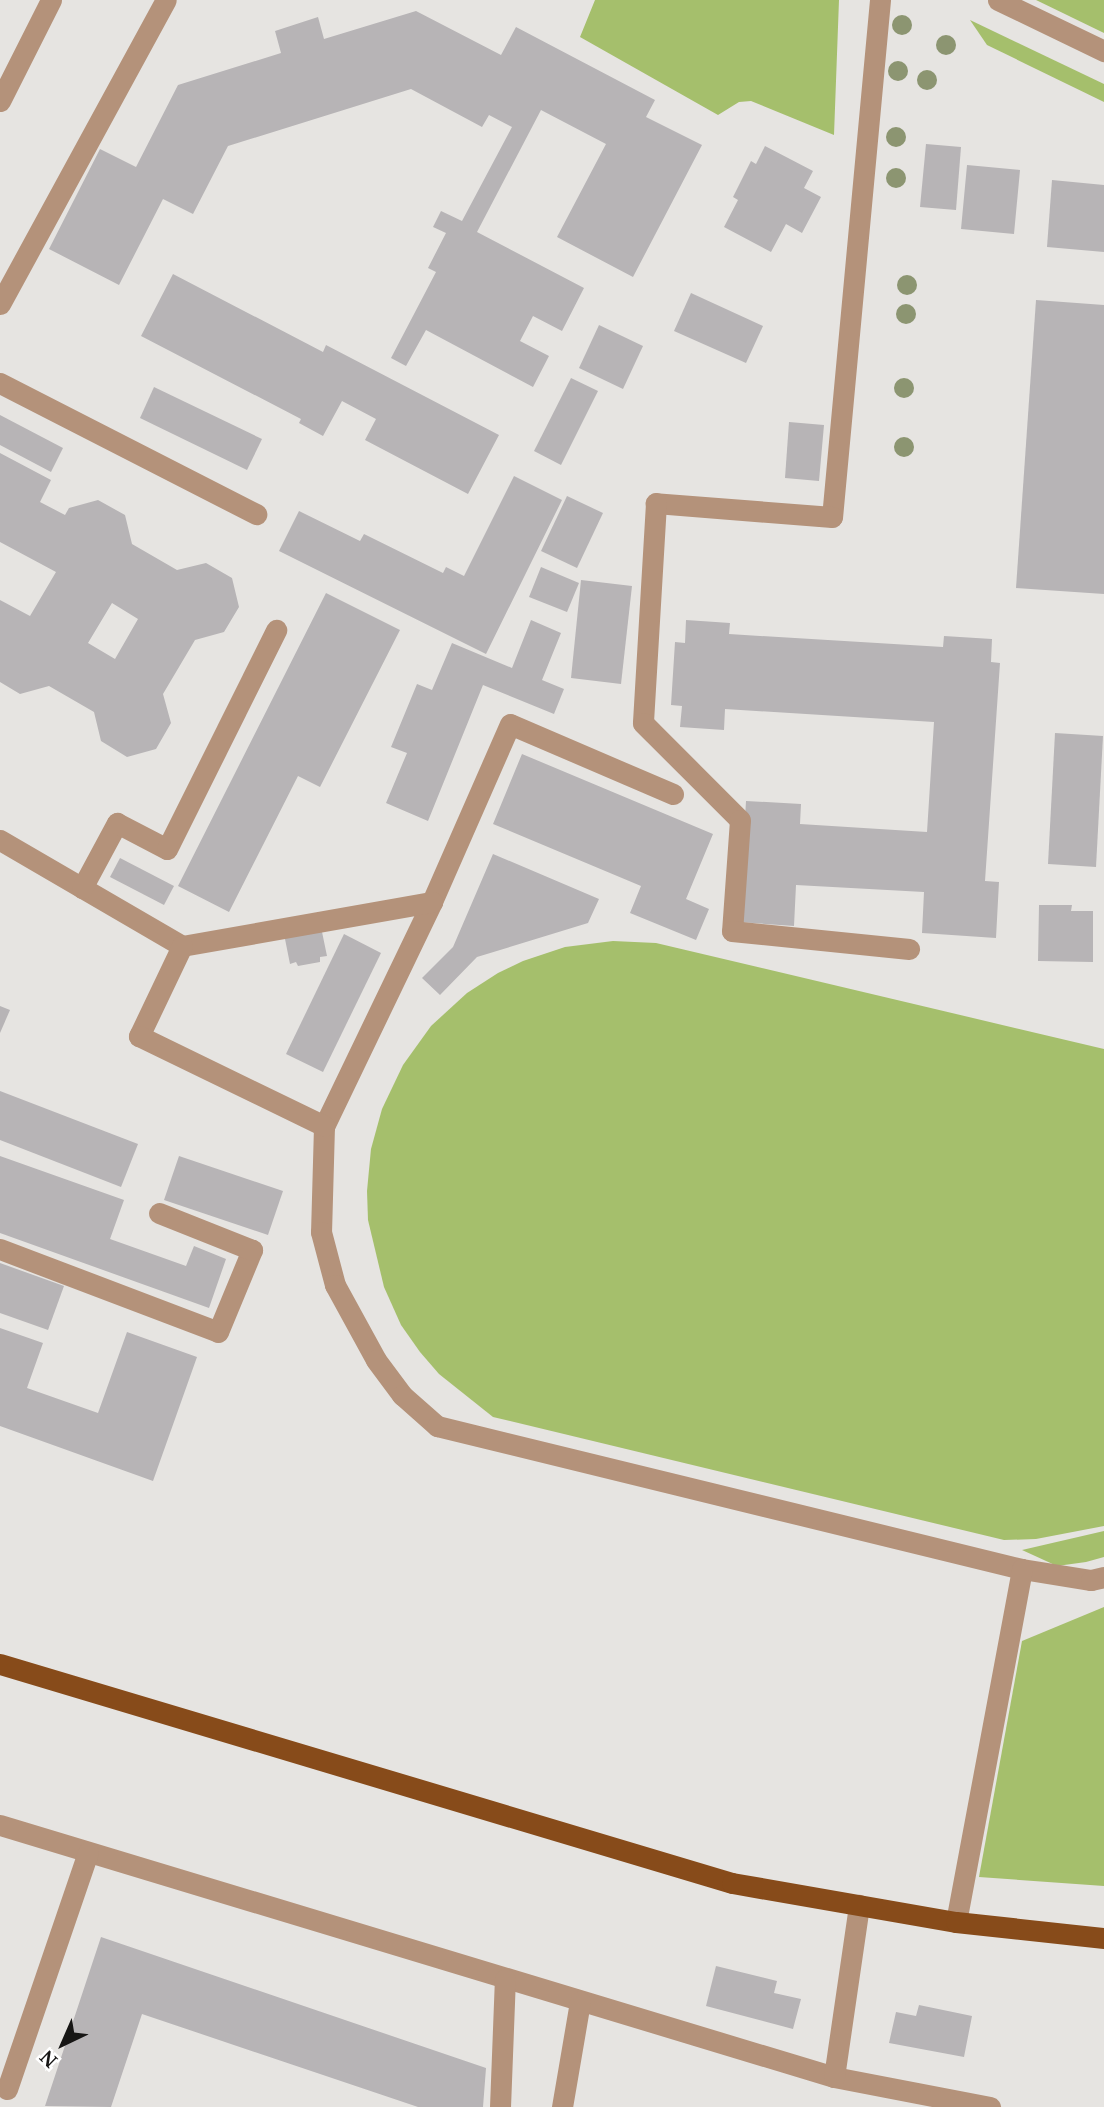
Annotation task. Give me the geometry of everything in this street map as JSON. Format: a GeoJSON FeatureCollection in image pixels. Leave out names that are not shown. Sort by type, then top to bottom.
{"type":"FeatureCollection","features":[{"type":"Feature","properties":{"kind":"main road"},"geometry":{"type":"LineString","coordinates":[[0,1664],[732,1883],[956,1922],[1104,1938]]}},
{"type":"Feature","properties":{"kind":"street"},"geometry":{"type":"LineString","coordinates":[[0,101],[51,0]]}},
{"type":"Feature","properties":{"kind":"street"},"geometry":{"type":"LineString","coordinates":[[0,304],[166,0]]}},
{"type":"Feature","properties":{"kind":"street"},"geometry":{"type":"LineString","coordinates":[[880,0],[832,517],[656,503],[643,723],[740,820],[732,931],[909,949]]}},
{"type":"Feature","properties":{"kind":"street"},"geometry":{"type":"LineString","coordinates":[[998,0],[1104,51]]}},
{"type":"Feature","properties":{"kind":"street"},"geometry":{"type":"LineString","coordinates":[[0,383],[256,514]]}},
{"type":"Feature","properties":{"kind":"street"},"geometry":{"type":"LineString","coordinates":[[82,888],[117,823],[167,849],[276,630]]}},
{"type":"Feature","properties":{"kind":"street"},"geometry":{"type":"LineString","coordinates":[[673,794],[510,724],[432,902],[324,1126],[321,1232],[335,1285],[376,1360],[402,1395],[437,1426],[1022,1569],[1091,1580],[1104,1577]]}},
{"type":"Feature","properties":{"kind":"street"},"geometry":{"type":"LineString","coordinates":[[0,840],[182,946],[432,902]]}},
{"type":"Feature","properties":{"kind":"street"},"geometry":{"type":"LineString","coordinates":[[182,946],[139,1036],[324,1126]]}},
{"type":"Feature","properties":{"kind":"street"},"geometry":{"type":"LineString","coordinates":[[0,1249],[218,1332],[252,1250],[159,1213]]}},
{"type":"Feature","properties":{"kind":"street"},"geometry":{"type":"LineString","coordinates":[[956,1922],[1022,1569]]}},
{"type":"Feature","properties":{"kind":"street"},"geometry":{"type":"LineString","coordinates":[[0,1825],[834,2077],[990,2107]]}},
{"type":"Feature","properties":{"kind":"street"},"geometry":{"type":"LineString","coordinates":[[6,2089],[88,1852]]}},
{"type":"Feature","properties":{"kind":"street"},"geometry":{"type":"LineString","coordinates":[[834,2077],[859,1905]]}},
{"type":"Feature","properties":{"kind":"street"},"geometry":{"type":"LineString","coordinates":[[500,2107],[505,1979]]}},
{"type":"Feature","properties":{"kind":"street"},"geometry":{"type":"LineString","coordinates":[[562,2107],[580,2002]]}},
{"type":"Feature","properties":{"kind":"green space"},"geometry":{"type":"Polygon","coordinates":[[[595,0],[839,0],[834,135],[751,101],[739,102],[718,115],[580,37],[595,0]]]}},
{"type":"Feature","properties":{"kind":"green space"},"geometry":{"type":"Polygon","coordinates":[[[1036,0],[1104,0],[1104,33],[1036,0]]]}},
{"type":"Feature","properties":{"kind":"green space"},"geometry":{"type":"Polygon","coordinates":[[[970,20],[1104,84],[1104,102],[987,45],[970,20]]]}},
{"type":"Feature","properties":{"kind":"green space"},"geometry":{"type":"Polygon","coordinates":[[[613,941],[656,943],[1104,1049],[1104,1526],[1036,1539],[1004,1540],[493,1417],[439,1374],[420,1352],[401,1325],[384,1287],[368,1220],[367,1191],[371,1149],[382,1109],[403,1065],[431,1026],[467,993],[523,961],[565,947],[613,941]]]}},
{"type":"Feature","properties":{"kind":"green space"},"geometry":{"type":"Polygon","coordinates":[[[1104,1531],[1104,1557],[1086,1562],[1057,1566],[1022,1550],[1104,1531]]]}},
{"type":"Feature","properties":{"kind":"green space"},"geometry":{"type":"Polygon","coordinates":[[[1104,1607],[1104,1886],[979,1877],[1022,1641],[1104,1607]]]}},
{"type":"Feature","properties":{"kind":"building"},"geometry":{"type":"Polygon","coordinates":[[[416,11],[501,55],[516,27],[655,100],[646,117],[702,145],[633,277],[557,237],[606,144],[541,110],[477,232],[584,288],[562,331],[533,316],[520,341],[549,356],[533,387],[426,330],[406,366],[391,358],[436,272],[428,268],[446,233],[433,227],[441,211],[462,221],[512,127],[489,115],[482,127],[411,89],[228,146],[193,214],[163,199],[119,285],[49,249],[100,149],[136,167],[178,85],[281,53],[275,31],[318,17],[324,39],[416,11]]]}},
{"type":"Feature","properties":{"kind":"building"},"geometry":{"type":"Polygon","coordinates":[[[926,144],[961,147],[956,210],[920,207],[926,144]]]}},
{"type":"Feature","properties":{"kind":"building"},"geometry":{"type":"Polygon","coordinates":[[[765,146],[813,171],[804,188],[821,197],[802,233],[786,224],[771,252],[724,227],[738,200],[733,197],[751,161],[756,164],[765,146]]]}},
{"type":"Feature","properties":{"kind":"building"},"geometry":{"type":"Polygon","coordinates":[[[967,165],[1020,170],[1014,234],[961,229],[967,165]]]}},
{"type":"Feature","properties":{"kind":"building"},"geometry":{"type":"Polygon","coordinates":[[[1052,180],[1104,185],[1104,252],[1047,247],[1052,180]]]}},
{"type":"Feature","properties":{"kind":"building"},"geometry":{"type":"Polygon","coordinates":[[[173,274],[323,352],[326,345],[499,435],[468,494],[365,440],[376,419],[342,401],[323,436],[299,423],[301,419],[141,336],[173,274]]]}},
{"type":"Feature","properties":{"kind":"building"},"geometry":{"type":"Polygon","coordinates":[[[691,293],[763,326],[746,363],[674,331],[691,293]]]}},
{"type":"Feature","properties":{"kind":"building"},"geometry":{"type":"Polygon","coordinates":[[[1036,300],[1104,305],[1104,594],[1016,588],[1036,300]]]}},
{"type":"Feature","properties":{"kind":"building"},"geometry":{"type":"Polygon","coordinates":[[[599,325],[643,346],[623,389],[579,368],[599,325]]]}},
{"type":"Feature","properties":{"kind":"building"},"geometry":{"type":"Polygon","coordinates":[[[571,378],[598,391],[561,465],[534,451],[571,378]]]}},
{"type":"Feature","properties":{"kind":"building"},"geometry":{"type":"Polygon","coordinates":[[[154,387],[262,439],[247,470],[140,418],[154,387]]]}},
{"type":"Feature","properties":{"kind":"building"},"geometry":{"type":"Polygon","coordinates":[[[0,415],[63,448],[51,472],[0,445],[0,415]]]}},
{"type":"Feature","properties":{"kind":"building"},"geometry":{"type":"Polygon","coordinates":[[[789,422],[824,425],[819,481],[785,478],[789,422]]]}},
{"type":"Feature","properties":{"kind":"building"},"geometry":{"type":"Polygon","coordinates":[[[0,453],[51,480],[40,502],[65,515],[69,508],[98,500],[125,515],[132,544],[177,570],[206,563],[232,578],[239,607],[224,632],[195,640],[163,694],[171,723],[156,749],[127,757],[101,741],[94,712],[49,686],[20,694],[0,682],[0,600],[30,616],[56,572],[0,542],[0,453]],[[112,603],[88,643],[115,659],[138,619],[112,603]]]}},
{"type":"Feature","properties":{"kind":"building"},"geometry":{"type":"Polygon","coordinates":[[[514,476],[562,500],[486,654],[279,551],[299,511],[360,541],[364,534],[443,573],[446,567],[464,576],[514,476]]]}},
{"type":"Feature","properties":{"kind":"building"},"geometry":{"type":"Polygon","coordinates":[[[567,496],[603,513],[577,568],[541,551],[567,496]]]}},
{"type":"Feature","properties":{"kind":"building"},"geometry":{"type":"Polygon","coordinates":[[[541,567],[579,583],[567,612],[529,597],[541,567]]]}},
{"type":"Feature","properties":{"kind":"building"},"geometry":{"type":"Polygon","coordinates":[[[581,580],[632,586],[621,684],[571,678],[581,580]]]}},
{"type":"Feature","properties":{"kind":"building"},"geometry":{"type":"Polygon","coordinates":[[[326,593],[400,630],[320,787],[298,776],[229,912],[178,886],[326,593]]]}},
{"type":"Feature","properties":{"kind":"building"},"geometry":{"type":"Polygon","coordinates":[[[531,620],[561,633],[542,680],[564,689],[554,714],[483,685],[428,821],[386,803],[407,753],[391,747],[417,684],[432,690],[452,643],[512,668],[531,620]]]}},
{"type":"Feature","properties":{"kind":"building"},"geometry":{"type":"Polygon","coordinates":[[[686,620],[730,623],[729,634],[943,647],[944,636],[992,639],[991,662],[1000,663],[985,881],[999,882],[996,938],[922,933],[924,892],[796,885],[794,926],[739,922],[746,801],[801,804],[800,824],[927,832],[934,722],[725,709],[724,730],[680,727],[682,706],[671,705],[675,642],[685,643],[686,620]]]}},
{"type":"Feature","properties":{"kind":"building"},"geometry":{"type":"Polygon","coordinates":[[[1055,733],[1103,736],[1096,867],[1048,864],[1055,733]]]}},
{"type":"Feature","properties":{"kind":"building"},"geometry":{"type":"Polygon","coordinates":[[[522,754],[713,834],[686,899],[709,909],[696,940],[630,913],[641,886],[493,824],[522,754]]]}},
{"type":"Feature","properties":{"kind":"building"},"geometry":{"type":"Polygon","coordinates":[[[493,854],[599,899],[588,923],[477,957],[440,995],[422,978],[453,947],[493,854]]]}},
{"type":"Feature","properties":{"kind":"building"},"geometry":{"type":"Polygon","coordinates":[[[120,858],[174,886],[164,905],[110,877],[120,858]]]}},
{"type":"Feature","properties":{"kind":"building"},"geometry":{"type":"Polygon","coordinates":[[[1039,905],[1072,905],[1071,911],[1093,911],[1093,962],[1038,961],[1039,905]]]}},
{"type":"Feature","properties":{"kind":"building"},"geometry":{"type":"Polygon","coordinates":[[[321,927],[327,956],[320,957],[320,962],[298,966],[296,962],[290,964],[284,934],[321,927]]]}},
{"type":"Feature","properties":{"kind":"building"},"geometry":{"type":"Polygon","coordinates":[[[344,934],[381,953],[323,1072],[286,1054],[344,934]]]}},
{"type":"Feature","properties":{"kind":"building"},"geometry":{"type":"Polygon","coordinates":[[[0,1006],[10,1010],[0,1033],[0,1006]]]}},
{"type":"Feature","properties":{"kind":"building"},"geometry":{"type":"Polygon","coordinates":[[[0,1091],[138,1144],[121,1187],[0,1140],[0,1091]]]}},
{"type":"Feature","properties":{"kind":"building"},"geometry":{"type":"Polygon","coordinates":[[[0,1156],[124,1200],[110,1239],[186,1266],[194,1246],[226,1259],[209,1308],[0,1233],[0,1156]]]}},
{"type":"Feature","properties":{"kind":"building"},"geometry":{"type":"Polygon","coordinates":[[[179,1156],[283,1191],[268,1235],[164,1200],[179,1156]]]}},
{"type":"Feature","properties":{"kind":"building"},"geometry":{"type":"Polygon","coordinates":[[[0,1263],[64,1286],[48,1330],[0,1313],[0,1263]]]}},
{"type":"Feature","properties":{"kind":"building"},"geometry":{"type":"Polygon","coordinates":[[[0,1328],[43,1343],[27,1388],[98,1413],[127,1332],[197,1357],[153,1481],[0,1426],[0,1328]]]}},
{"type":"Feature","properties":{"kind":"building"},"geometry":{"type":"Polygon","coordinates":[[[101,1937],[486,2068],[483,2107],[418,2107],[142,2014],[111,2107],[45,2106],[101,1937]]]}},
{"type":"Feature","properties":{"kind":"building"},"geometry":{"type":"Polygon","coordinates":[[[716,1966],[777,1981],[774,1993],[801,1999],[793,2029],[706,2006],[716,1966]]]}},
{"type":"Feature","properties":{"kind":"building"},"geometry":{"type":"Polygon","coordinates":[[[919,2005],[972,2016],[964,2057],[889,2043],[896,2012],[916,2016],[919,2005]]]}}]}
